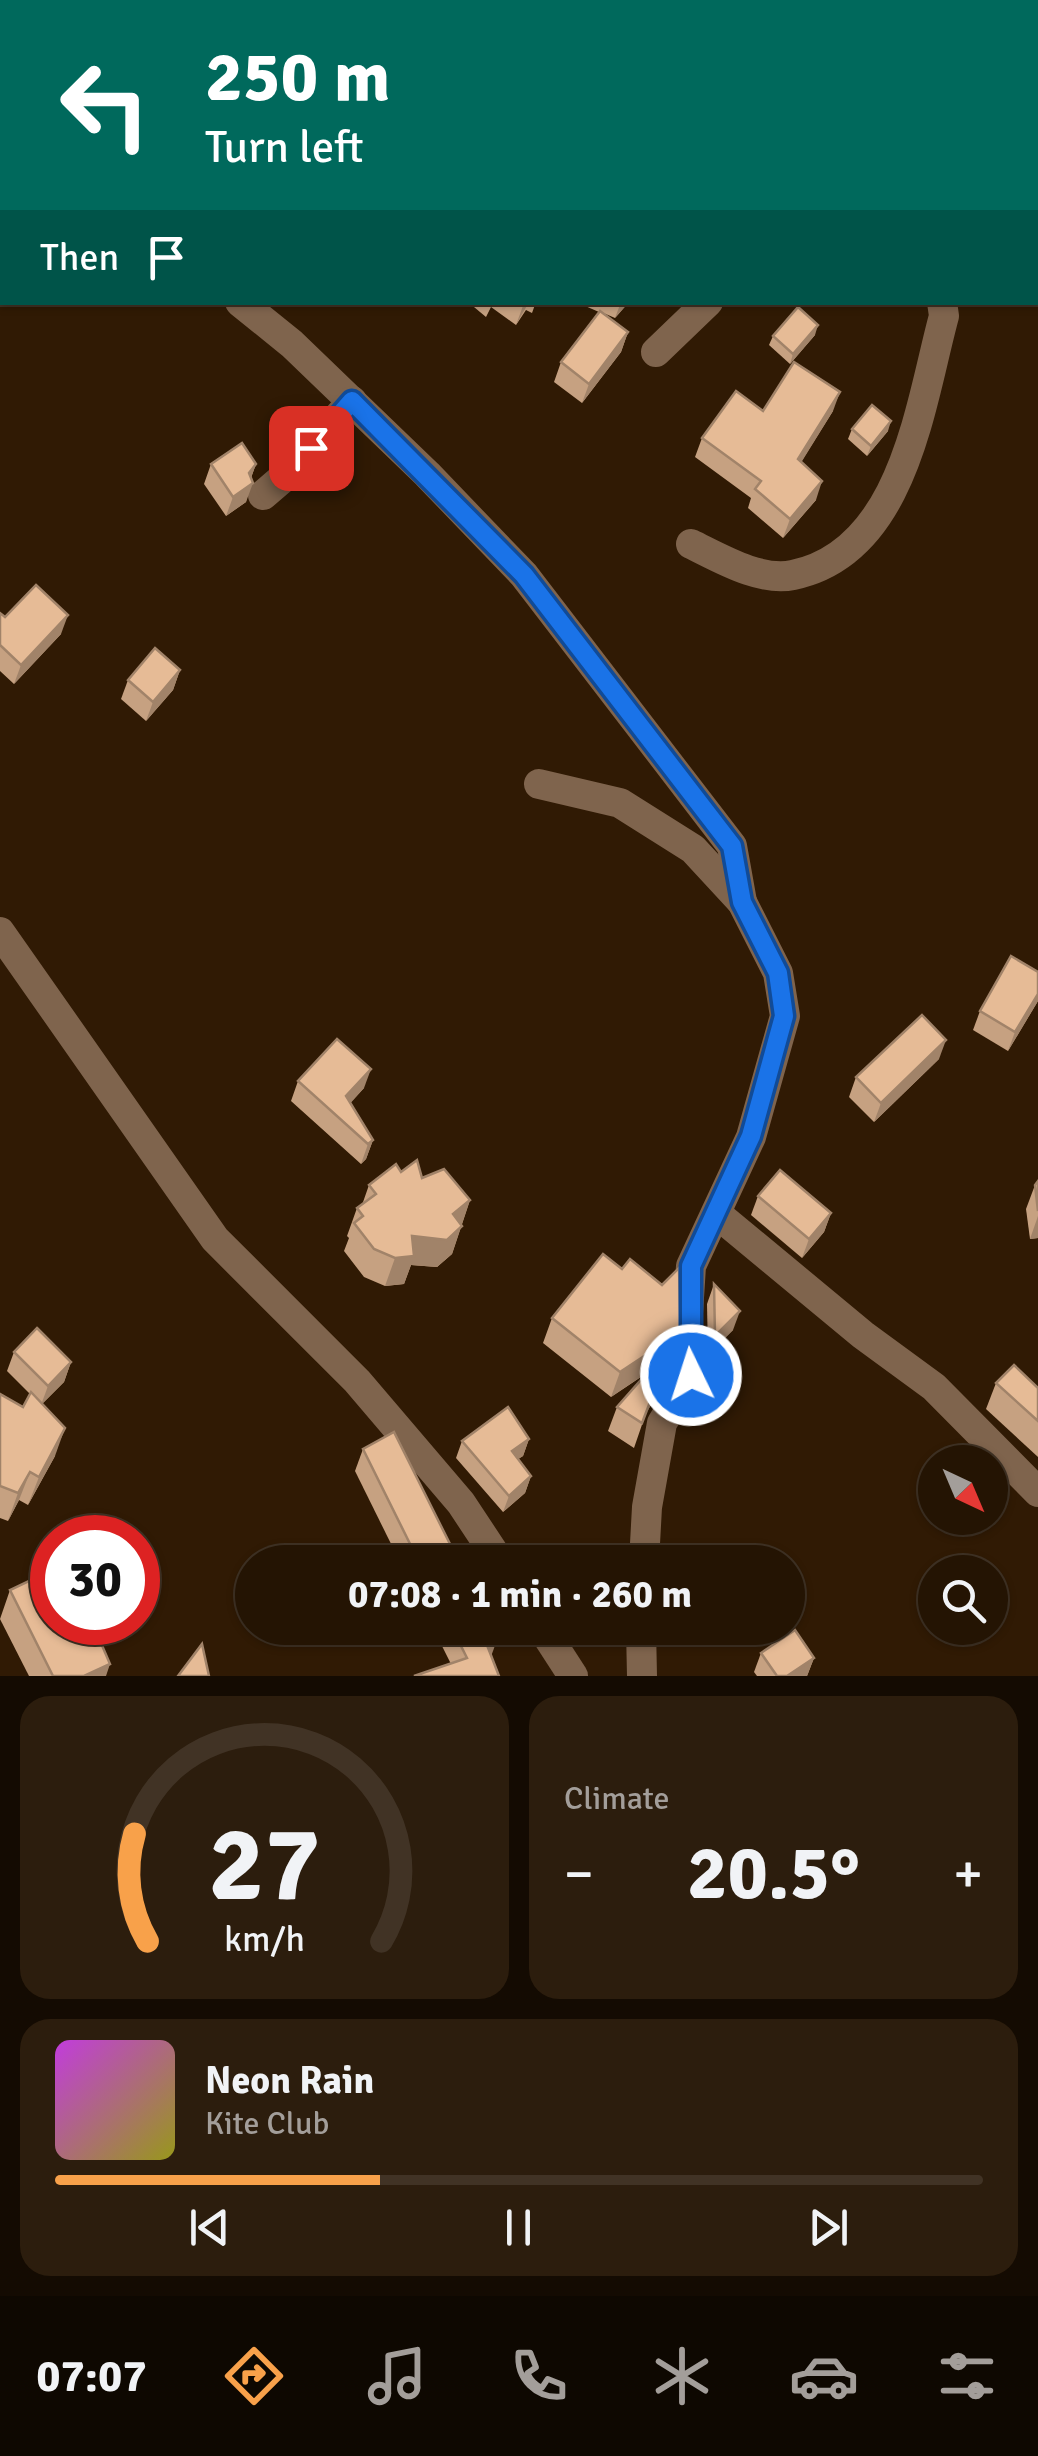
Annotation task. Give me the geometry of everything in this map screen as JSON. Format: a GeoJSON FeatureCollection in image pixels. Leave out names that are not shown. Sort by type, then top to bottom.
{"type":"FeatureCollection","features":[{"type":"Feature","properties":{"kind":"street"},"geometry":{"type":"LineString","coordinates":[[243,305],[352,401],[524,575],[732,846],[742,902]]}},
{"type":"Feature","properties":{"kind":"street"},"geometry":{"type":"LineString","coordinates":[[656,352],[705,305]]}},
{"type":"Feature","properties":{"kind":"street"},"geometry":{"type":"LineString","coordinates":[[692,544],[742,568],[791,576],[824,562],[858,538],[884,505],[907,458],[944,316],[942,305]]}},
{"type":"Feature","properties":{"kind":"street"},"geometry":{"type":"LineString","coordinates":[[264,494],[291,472],[352,401]]}},
{"type":"Feature","properties":{"kind":"street"},"geometry":{"type":"LineString","coordinates":[[539,784],[620,803],[693,849],[742,902],[778,973],[784,1016],[751,1136],[691,1266],[691,1375],[662,1423],[645,1545]]}},
{"type":"Feature","properties":{"kind":"street"},"geometry":{"type":"LineString","coordinates":[[0,932],[214,1239],[357,1381],[461,1502],[489,1545]]}},
{"type":"Feature","properties":{"kind":"street"},"geometry":{"type":"LineString","coordinates":[[717,1214],[863,1336],[934,1387],[1038,1492]]}},
{"type":"Feature","properties":{"kind":"street"},"geometry":{"type":"LineString","coordinates":[[553,1645],[573,1676]]}},
{"type":"Feature","properties":{"kind":"street"},"geometry":{"type":"LineString","coordinates":[[641,1645],[642,1676]]}},
{"type":"Feature","properties":{"kind":"building"},"geometry":{"type":"Polygon","coordinates":[[[798,307],[818,325],[793,354],[773,336],[798,307]]]}},
{"type":"Feature","properties":{"kind":"building"},"geometry":{"type":"Polygon","coordinates":[[[600,311],[628,332],[589,384],[561,362],[600,311]]]}},
{"type":"Feature","properties":{"kind":"building"},"geometry":{"type":"Polygon","coordinates":[[[794,362],[840,392],[798,459],[822,481],[790,519],[755,489],[761,481],[702,438],[736,391],[763,411],[794,362]]]}},
{"type":"Feature","properties":{"kind":"building"},"geometry":{"type":"Polygon","coordinates":[[[872,405],[891,421],[871,446],[852,429],[872,405]]]}},
{"type":"Feature","properties":{"kind":"building"},"geometry":{"type":"Polygon","coordinates":[[[242,443],[256,464],[249,473],[253,483],[233,497],[211,464],[242,443]]]}},
{"type":"Feature","properties":{"kind":"building"},"geometry":{"type":"Polygon","coordinates":[[[36,585],[68,615],[21,665],[0,645],[0,613],[5,617],[36,585]]]}},
{"type":"Feature","properties":{"kind":"building"},"geometry":{"type":"Polygon","coordinates":[[[155,648],[180,670],[153,702],[128,680],[155,648]]]}},
{"type":"Feature","properties":{"kind":"building"},"geometry":{"type":"Polygon","coordinates":[[[1011,956],[1038,972],[1038,994],[1015,1032],[980,1011],[1011,956]]]}},
{"type":"Feature","properties":{"kind":"building"},"geometry":{"type":"Polygon","coordinates":[[[922,1015],[946,1040],[881,1103],[856,1077],[922,1015]]]}},
{"type":"Feature","properties":{"kind":"building"},"geometry":{"type":"Polygon","coordinates":[[[337,1039],[371,1069],[346,1096],[373,1140],[368,1144],[298,1081],[337,1039]]]}},
{"type":"Feature","properties":{"kind":"building"},"geometry":{"type":"Polygon","coordinates":[[[417,1160],[422,1178],[444,1169],[470,1200],[453,1214],[462,1226],[447,1240],[412,1236],[414,1256],[395,1258],[374,1249],[354,1223],[363,1216],[357,1208],[376,1194],[369,1185],[396,1164],[401,1172],[417,1160]]]}},
{"type":"Feature","properties":{"kind":"building"},"geometry":{"type":"Polygon","coordinates":[[[780,1170],[831,1213],[809,1239],[758,1196],[780,1170]]]}},
{"type":"Feature","properties":{"kind":"building"},"geometry":{"type":"Polygon","coordinates":[[[603,1254],[622,1269],[630,1259],[662,1285],[679,1268],[681,1346],[655,1389],[642,1423],[617,1407],[676,1340],[673,1337],[620,1372],[552,1318],[603,1254]]]}},
{"type":"Feature","properties":{"kind":"building"},"geometry":{"type":"Polygon","coordinates":[[[714,1284],[740,1311],[715,1336],[714,1284]]]}},
{"type":"Feature","properties":{"kind":"building"},"geometry":{"type":"Polygon","coordinates":[[[37,1328],[71,1362],[48,1386],[14,1352],[37,1328]]]}},
{"type":"Feature","properties":{"kind":"building"},"geometry":{"type":"Polygon","coordinates":[[[1014,1365],[1038,1388],[1038,1421],[996,1383],[1014,1365]]]}},
{"type":"Feature","properties":{"kind":"building"},"geometry":{"type":"Polygon","coordinates":[[[31,1392],[65,1428],[39,1477],[30,1472],[18,1493],[0,1486],[0,1394],[23,1407],[31,1392]]]}},
{"type":"Feature","properties":{"kind":"building"},"geometry":{"type":"Polygon","coordinates":[[[508,1407],[529,1439],[512,1451],[531,1476],[509,1496],[462,1441],[508,1407]]]}},
{"type":"Feature","properties":{"kind":"building"},"geometry":{"type":"Polygon","coordinates":[[[394,1432],[450,1545],[411,1545],[363,1449],[394,1432]]]}},
{"type":"Feature","properties":{"kind":"building"},"geometry":{"type":"Polygon","coordinates":[[[30,1580],[30,1630],[10,1590],[30,1580]]]}},
{"type":"Feature","properties":{"kind":"building"},"geometry":{"type":"Polygon","coordinates":[[[202,1644],[209,1676],[178,1676],[202,1644]]]}},
{"type":"Feature","properties":{"kind":"building"},"geometry":{"type":"Polygon","coordinates":[[[38,1645],[102,1645],[110,1664],[84,1676],[53,1676],[38,1645]]]}},
{"type":"Feature","properties":{"kind":"building"},"geometry":{"type":"Polygon","coordinates":[[[460,1645],[487,1645],[499,1676],[414,1676],[467,1658],[460,1645]]]}},
{"type":"Feature","properties":{"kind":"building"},"geometry":{"type":"Polygon","coordinates":[[[773,1645],[805,1645],[814,1658],[787,1676],[777,1676],[761,1653],[773,1645]]]}},
{"type":"Feature","properties":{"kind":"route"},"geometry":{"type":"LineString","coordinates":[[311,448],[352,401],[524,575],[732,846],[742,902],[778,973],[784,1016],[751,1136],[691,1266],[691,1375]]}}]}
